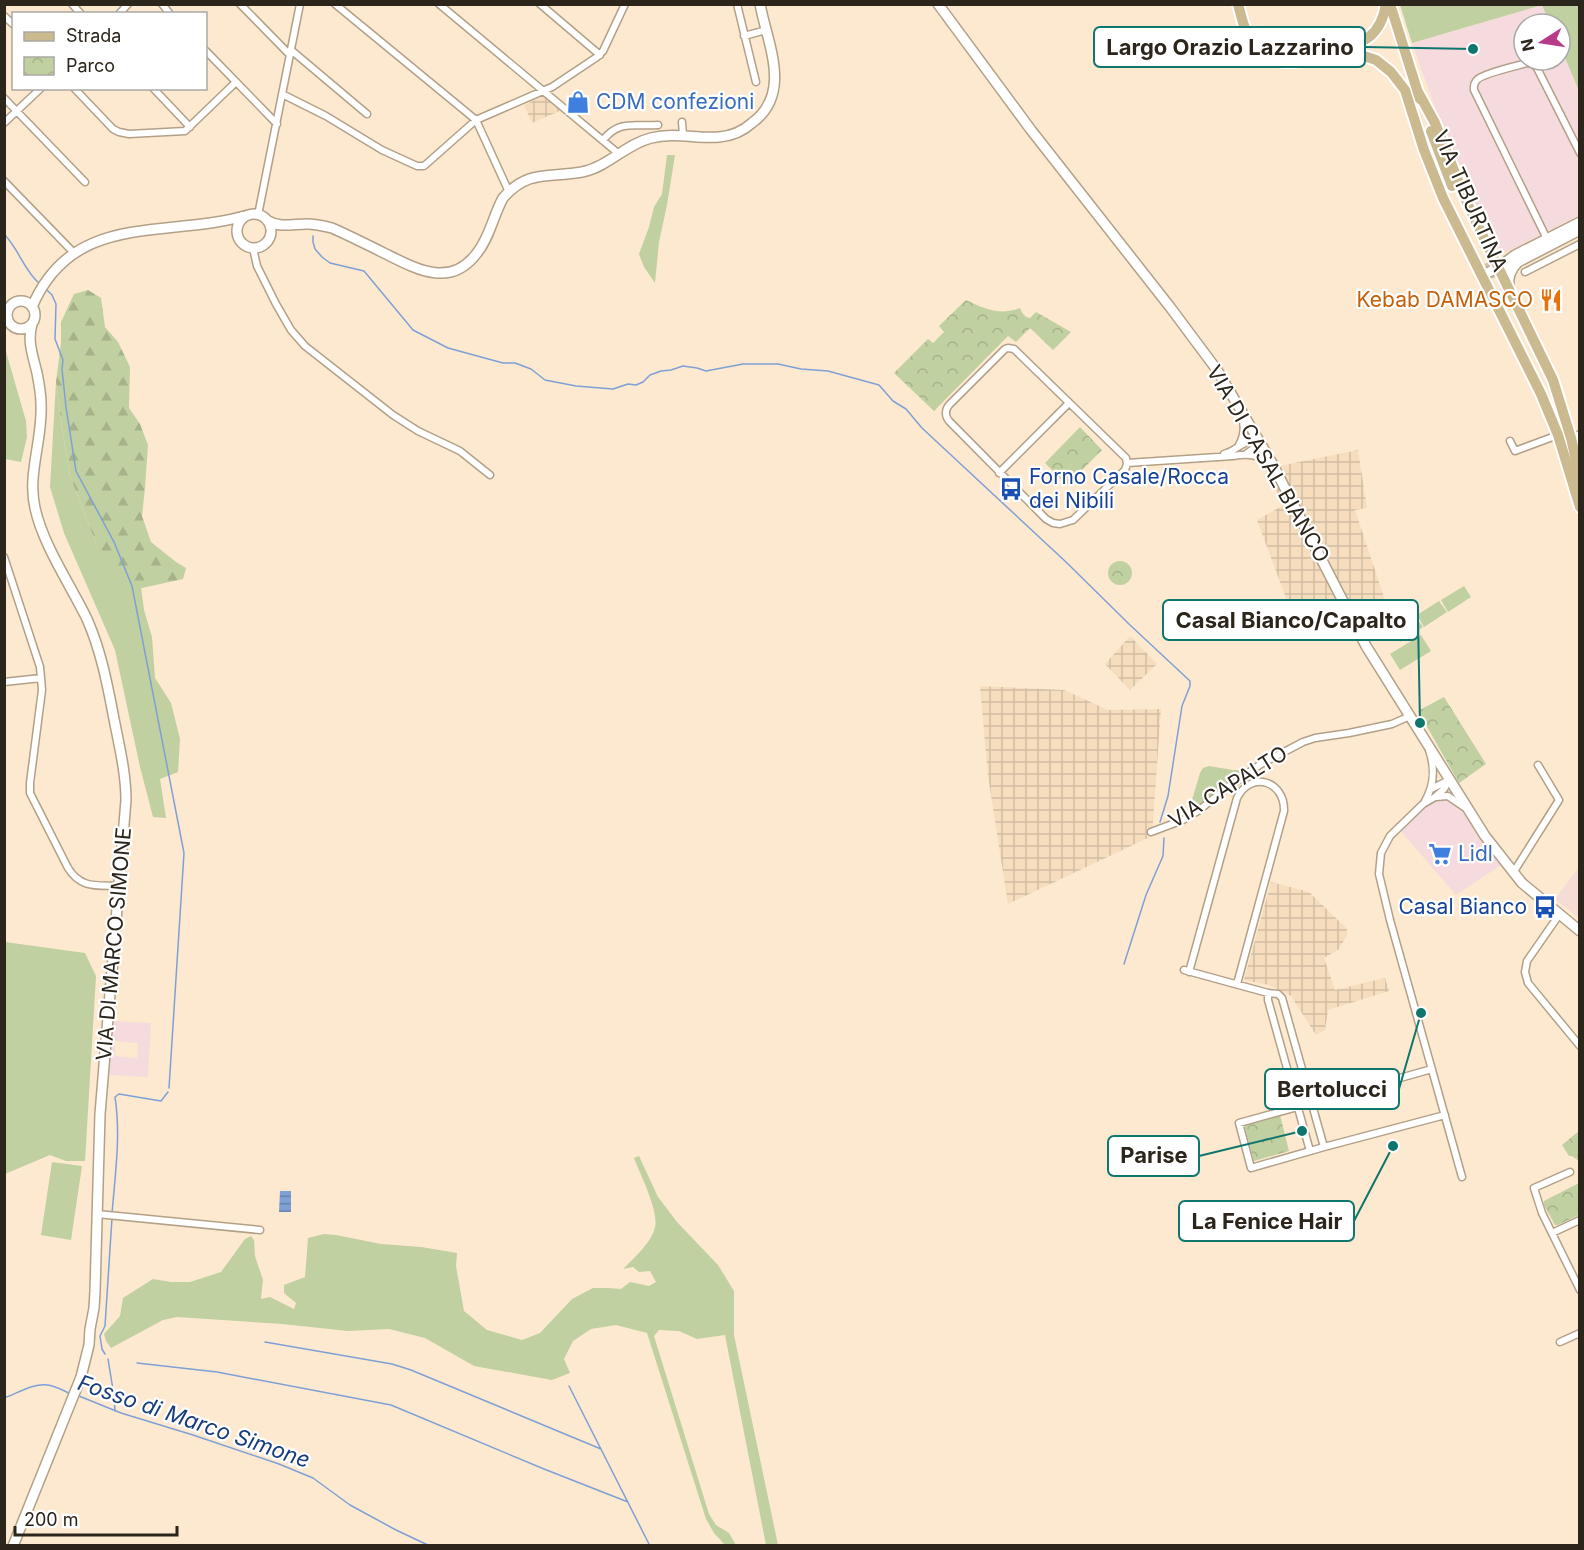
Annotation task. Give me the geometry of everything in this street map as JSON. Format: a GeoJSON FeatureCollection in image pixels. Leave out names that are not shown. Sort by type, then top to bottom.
{"type":"FeatureCollection","features":[{"type":"Feature","properties":{"kind":"main road"},"geometry":{"type":"LineString","coordinates":[[1238,4],[1253,45],[1270,58],[1291,63],[1331,53],[1369,36],[1379,25],[1388,4]]}},
{"type":"Feature","properties":{"kind":"main road","name":"VIA TIBURTINA"},"geometry":{"type":"LineString","coordinates":[[1388,4],[1445,170],[1495,269],[1549,387],[1580,480]]}},
{"type":"Feature","properties":{"kind":"main road","name":"VIA TIBURTINA"},"geometry":{"type":"LineString","coordinates":[[1331,53],[1355,53],[1376,60],[1384,65],[1405,90],[1424,150],[1443,198],[1558,435],[1580,507]]}},
{"type":"Feature","properties":{"kind":"main road"},"geometry":{"type":"LineString","coordinates":[[1418,92],[1436,126],[1459,184],[1490,250],[1495,269],[1509,288],[1552,377],[1575,436],[1580,480]]}},
{"type":"Feature","properties":{"kind":"street"},"geometry":{"type":"LineString","coordinates":[[240,4],[291,53],[367,114]]}},
{"type":"Feature","properties":{"kind":"street"},"geometry":{"type":"LineString","coordinates":[[258,215],[300,4]]}},
{"type":"Feature","properties":{"kind":"street"},"geometry":{"type":"LineString","coordinates":[[335,4],[476,120],[509,192]]}},
{"type":"Feature","properties":{"kind":"street"},"geometry":{"type":"LineString","coordinates":[[438,4],[619,154]]}},
{"type":"Feature","properties":{"kind":"street"},"geometry":{"type":"LineString","coordinates":[[540,4],[600,55]]}},
{"type":"Feature","properties":{"kind":"street"},"geometry":{"type":"LineString","coordinates":[[282,94],[326,116],[382,150],[420,166],[428,164],[476,120],[544,91],[600,55],[625,4]]}},
{"type":"Feature","properties":{"kind":"street"},"geometry":{"type":"LineString","coordinates":[[737,4],[756,82]]}},
{"type":"Feature","properties":{"kind":"street"},"geometry":{"type":"LineString","coordinates":[[32,307],[40,290],[54,272],[88,245],[125,233],[214,224],[248,215],[258,215],[275,225],[322,225],[417,269],[444,273],[452,271],[466,264],[477,253],[485,240],[499,205],[509,192],[524,181],[585,171],[651,138],[671,135],[717,138],[729,136],[757,120],[775,88],[776,74],[760,4]]}},
{"type":"Feature","properties":{"kind":"street","name":"VIA DI CASAL BIANCO"},"geometry":{"type":"LineString","coordinates":[[938,4],[1031,130],[1217,370],[1272,463],[1366,646],[1485,836],[1522,883],[1580,931]]}},
{"type":"Feature","properties":{"kind":"street"},"geometry":{"type":"LineString","coordinates":[[744,36],[766,30]]}},
{"type":"Feature","properties":{"kind":"street"},"geometry":{"type":"LineString","coordinates":[[207,52],[277,124]]}},
{"type":"Feature","properties":{"kind":"street"},"geometry":{"type":"LineString","coordinates":[[1556,256],[1474,90],[1476,81],[1483,76],[1527,63],[1533,64],[1580,153]]}},
{"type":"Feature","properties":{"kind":"street"},"geometry":{"type":"LineString","coordinates":[[76,90],[113,129],[122,133],[180,132],[190,127],[236,82]]}},
{"type":"Feature","properties":{"kind":"street"},"geometry":{"type":"LineString","coordinates":[[4,123],[39,90]]}},
{"type":"Feature","properties":{"kind":"street"},"geometry":{"type":"LineString","coordinates":[[155,90],[190,127]]}},
{"type":"Feature","properties":{"kind":"street"},"geometry":{"type":"LineString","coordinates":[[4,98],[85,182]]}},
{"type":"Feature","properties":{"kind":"street"},"geometry":{"type":"LineString","coordinates":[[682,122],[683,135]]}},
{"type":"Feature","properties":{"kind":"street"},"geometry":{"type":"LineString","coordinates":[[603,140],[612,131],[623,126],[658,125]]}},
{"type":"Feature","properties":{"kind":"street"},"geometry":{"type":"LineString","coordinates":[[4,181],[75,254]]}},
{"type":"Feature","properties":{"kind":"street"},"geometry":{"type":"LineString","coordinates":[[237,233],[239,222],[248,215]]}},
{"type":"Feature","properties":{"kind":"street"},"geometry":{"type":"LineString","coordinates":[[267,221],[270,226],[270,237]]}},
{"type":"Feature","properties":{"kind":"street"},"geometry":{"type":"LineString","coordinates":[[1481,276],[1548,242],[1580,222]]}},
{"type":"Feature","properties":{"kind":"street"},"geometry":{"type":"LineString","coordinates":[[214,224],[233,228],[240,242],[248,248],[261,247],[276,230],[286,225]]}},
{"type":"Feature","properties":{"kind":"street"},"geometry":{"type":"LineString","coordinates":[[1548,242],[1580,230]]}},
{"type":"Feature","properties":{"kind":"street"},"geometry":{"type":"LineString","coordinates":[[1525,272],[1580,244]]}},
{"type":"Feature","properties":{"kind":"street"},"geometry":{"type":"LineString","coordinates":[[253,248],[257,266],[272,296],[288,325],[305,346],[397,417],[418,431],[457,449],[490,475]]}},
{"type":"Feature","properties":{"kind":"street"},"geometry":{"type":"LineString","coordinates":[[1490,250],[1501,256],[1516,258]]}},
{"type":"Feature","properties":{"kind":"street"},"geometry":{"type":"LineString","coordinates":[[1509,288],[1510,274],[1516,258]]}},
{"type":"Feature","properties":{"kind":"street"},"geometry":{"type":"LineString","coordinates":[[21,302],[32,307],[35,316],[32,324],[24,329],[8,318],[13,304],[21,302],[40,290]]}},
{"type":"Feature","properties":{"kind":"street","name":"VIA DI MARCO SIMONE"},"geometry":{"type":"LineString","coordinates":[[8,318],[26,338],[30,347]]}},
{"type":"Feature","properties":{"kind":"street","name":"VIA DI MARCO SIMONE"},"geometry":{"type":"LineString","coordinates":[[13,1545],[78,1387],[89,1346],[94,1308],[100,1114],[126,801],[123,766],[105,672],[97,644],[86,617],[48,544],[35,508],[33,484],[42,411],[40,388],[30,347],[29,333],[32,324]]}},
{"type":"Feature","properties":{"kind":"street"},"geometry":{"type":"LineString","coordinates":[[1011,347],[1124,455],[1127,463],[1125,470],[1073,520],[1060,524],[1053,523],[1046,519],[999,473],[947,419],[946,410],[954,399],[1005,349],[1011,347]]}},
{"type":"Feature","properties":{"kind":"street"},"geometry":{"type":"LineString","coordinates":[[999,473],[1069,403]]}},
{"type":"Feature","properties":{"kind":"street"},"geometry":{"type":"LineString","coordinates":[[1239,406],[1244,424],[1243,437],[1239,445]]}},
{"type":"Feature","properties":{"kind":"street"},"geometry":{"type":"LineString","coordinates":[[1510,441],[1515,451],[1558,435]]}},
{"type":"Feature","properties":{"kind":"street"},"geometry":{"type":"LineString","coordinates":[[1218,456],[1231,452],[1239,445],[1249,441],[1259,440]]}},
{"type":"Feature","properties":{"kind":"street"},"geometry":{"type":"LineString","coordinates":[[1246,454],[1259,440]]}},
{"type":"Feature","properties":{"kind":"street"},"geometry":{"type":"LineString","coordinates":[[1127,463],[1246,454],[1255,455],[1272,463]]}},
{"type":"Feature","properties":{"kind":"street"},"geometry":{"type":"LineString","coordinates":[[4,557],[40,667],[42,690],[30,783],[31,797],[76,879],[87,884],[119,886]]}},
{"type":"Feature","properties":{"kind":"street"},"geometry":{"type":"LineString","coordinates":[[4,682],[41,678]]}},
{"type":"Feature","properties":{"kind":"street","name":"VIA CAPALTO"},"geometry":{"type":"LineString","coordinates":[[1151,832],[1183,820],[1261,764],[1303,742],[1392,724],[1410,716]]}},
{"type":"Feature","properties":{"kind":"street"},"geometry":{"type":"LineString","coordinates":[[1423,804],[1431,789],[1433,769],[1424,739]]}},
{"type":"Feature","properties":{"kind":"street"},"geometry":{"type":"LineString","coordinates":[[1513,873],[1559,800],[1538,765]]}},
{"type":"Feature","properties":{"kind":"street"},"geometry":{"type":"LineString","coordinates":[[1431,789],[1449,780]]}},
{"type":"Feature","properties":{"kind":"street"},"geometry":{"type":"LineString","coordinates":[[1449,780],[1444,789],[1423,804],[1386,841],[1380,859],[1379,874],[1382,892],[1462,1177]]}},
{"type":"Feature","properties":{"kind":"street"},"geometry":{"type":"LineString","coordinates":[[1237,984],[1284,811],[1280,792],[1263,782],[1246,785],[1237,798],[1186,971],[1268,993],[1278,994],[1283,1000],[1324,1147]]}},
{"type":"Feature","properties":{"kind":"street"},"geometry":{"type":"LineString","coordinates":[[1435,797],[1448,796],[1468,810]]}},
{"type":"Feature","properties":{"kind":"street"},"geometry":{"type":"LineString","coordinates":[[1559,915],[1527,961],[1526,975],[1528,983],[1580,1046]]}},
{"type":"Feature","properties":{"kind":"street"},"geometry":{"type":"LineString","coordinates":[[1268,993],[1310,1151]]}},
{"type":"Feature","properties":{"kind":"street"},"geometry":{"type":"LineString","coordinates":[[1279,1037],[1286,1038],[1293,1033]]}},
{"type":"Feature","properties":{"kind":"street"},"geometry":{"type":"LineString","coordinates":[[1281,1045],[1288,1042],[1296,1043]]}},
{"type":"Feature","properties":{"kind":"street"},"geometry":{"type":"LineString","coordinates":[[1432,1069],[1400,1078],[1376,1081],[1312,1103],[1239,1122],[1251,1168],[1445,1115]]}},
{"type":"Feature","properties":{"kind":"street"},"geometry":{"type":"LineString","coordinates":[[1570,1172],[1534,1188],[1542,1213],[1580,1290]]}},
{"type":"Feature","properties":{"kind":"street"},"geometry":{"type":"LineString","coordinates":[[97,1214],[260,1230]]}},
{"type":"Feature","properties":{"kind":"street"},"geometry":{"type":"LineString","coordinates":[[1552,1233],[1580,1220]]}},
{"type":"Feature","properties":{"kind":"street"},"geometry":{"type":"LineString","coordinates":[[1560,1342],[1580,1333]]}},
{"type":"Feature","properties":{"kind":"shaded area"},"geometry":{"type":"Polygon","coordinates":[[[1542,5],[1545,12],[1518,12],[1542,5]]]}},
{"type":"Feature","properties":{"kind":"shaded area"},"geometry":{"type":"Polygon","coordinates":[[[1512,14],[1512,72],[1571,72],[1579,91],[1579,215],[1507,252],[1494,246],[1457,169],[1412,43],[1512,14]]]}},
{"type":"Feature","properties":{"kind":"shaded area"},"geometry":{"type":"Polygon","coordinates":[[[544,96],[562,110],[532,123],[524,105],[544,96]]]}},
{"type":"Feature","properties":{"kind":"shaded area"},"geometry":{"type":"Polygon","coordinates":[[[1358,450],[1367,508],[1355,510],[1387,606],[1346,621],[1339,607],[1292,614],[1257,520],[1284,505],[1265,469],[1358,450]]]}},
{"type":"Feature","properties":{"kind":"shaded area"},"geometry":{"type":"Polygon","coordinates":[[[1130,636],[1157,664],[1130,690],[1105,664],[1130,636]]]}},
{"type":"Feature","properties":{"kind":"shaded area"},"geometry":{"type":"Polygon","coordinates":[[[980,686],[1064,690],[1108,710],[1161,709],[1152,836],[1008,904],[988,776],[980,686]]]}},
{"type":"Feature","properties":{"kind":"shaded area"},"geometry":{"type":"Polygon","coordinates":[[[1449,780],[1504,863],[1456,895],[1398,828],[1449,780]]]}},
{"type":"Feature","properties":{"kind":"shaded area"},"geometry":{"type":"Polygon","coordinates":[[[1579,867],[1579,918],[1555,899],[1579,867]]]}},
{"type":"Feature","properties":{"kind":"shaded area"},"geometry":{"type":"Polygon","coordinates":[[[1271,882],[1309,892],[1347,929],[1347,935],[1339,949],[1324,958],[1335,990],[1385,978],[1389,991],[1328,1010],[1325,1030],[1316,1035],[1291,996],[1269,985],[1244,980],[1271,882]]]}},
{"type":"Feature","properties":{"kind":"shaded area"},"geometry":{"type":"Polygon","coordinates":[[[113,1021],[151,1023],[148,1077],[109,1075],[113,1021]],[[115,1041],[115,1056],[137,1058],[138,1043],[115,1041]]]}},
{"type":"Feature","properties":{"kind":"green space"},"geometry":{"type":"Polygon","coordinates":[[[1400,5],[1542,5],[1512,12],[1412,43],[1400,5]]]}},
{"type":"Feature","properties":{"kind":"green space"},"geometry":{"type":"Polygon","coordinates":[[[1542,5],[1579,5],[1579,91],[1571,72],[1572,12],[1545,12],[1542,5]]]}},
{"type":"Feature","properties":{"kind":"green space"},"geometry":{"type":"Polygon","coordinates":[[[667,155],[675,155],[659,242],[655,283],[644,267],[639,254],[654,207],[662,194],[667,155]]]}},
{"type":"Feature","properties":{"kind":"green space"},"geometry":{"type":"Polygon","coordinates":[[[88,290],[101,298],[105,327],[118,342],[130,367],[129,408],[140,424],[148,445],[142,516],[151,542],[186,568],[183,579],[133,590],[96,543],[70,476],[56,382],[61,322],[74,294],[88,290]]]}},
{"type":"Feature","properties":{"kind":"green space"},"geometry":{"type":"Polygon","coordinates":[[[966,300],[986,309],[999,311],[1020,308],[1026,317],[1030,318],[1036,312],[1071,332],[1053,350],[1030,328],[1016,342],[1008,336],[934,411],[894,373],[928,339],[933,343],[944,332],[939,326],[966,300]]]}},
{"type":"Feature","properties":{"kind":"green space"},"geometry":{"type":"Polygon","coordinates":[[[5,348],[26,421],[27,437],[21,462],[5,459],[5,348]]]}},
{"type":"Feature","properties":{"kind":"green space"},"geometry":{"type":"Polygon","coordinates":[[[56,382],[70,476],[96,543],[141,587],[144,610],[152,637],[155,678],[171,703],[180,739],[178,772],[160,779],[166,818],[153,817],[115,650],[64,533],[50,487],[56,382]]]}},
{"type":"Feature","properties":{"kind":"green space"},"geometry":{"type":"Polygon","coordinates":[[[1080,427],[1102,450],[1067,485],[1045,463],[1080,427]]]}},
{"type":"Feature","properties":{"kind":"green space"},"geometry":{"type":"Polygon","coordinates":[[[1120,561],[1125,562],[1131,568],[1131,578],[1125,584],[1120,585],[1115,584],[1109,578],[1108,573],[1109,568],[1115,562],[1120,561]]]}},
{"type":"Feature","properties":{"kind":"green space"},"geometry":{"type":"Polygon","coordinates":[[[1464,586],[1471,597],[1448,612],[1441,600],[1464,586]]]}},
{"type":"Feature","properties":{"kind":"green space"},"geometry":{"type":"Polygon","coordinates":[[[1439,601],[1447,612],[1424,627],[1417,615],[1439,601]]]}},
{"type":"Feature","properties":{"kind":"green space"},"geometry":{"type":"Polygon","coordinates":[[[1415,616],[1423,627],[1400,642],[1392,630],[1415,616]]]}},
{"type":"Feature","properties":{"kind":"green space"},"geometry":{"type":"Polygon","coordinates":[[[1421,635],[1431,651],[1400,670],[1390,654],[1421,635]]]}},
{"type":"Feature","properties":{"kind":"green space"},"geometry":{"type":"Polygon","coordinates":[[[1444,697],[1486,764],[1459,783],[1418,711],[1444,697]]]}},
{"type":"Feature","properties":{"kind":"green space"},"geometry":{"type":"Polygon","coordinates":[[[1209,766],[1244,770],[1188,813],[1200,773],[1203,768],[1209,766]]]}},
{"type":"Feature","properties":{"kind":"green space"},"geometry":{"type":"Polygon","coordinates":[[[5,942],[85,953],[96,976],[85,1161],[66,1161],[50,1155],[5,1174],[5,942]]]}},
{"type":"Feature","properties":{"kind":"green space"},"geometry":{"type":"Polygon","coordinates":[[[1280,1115],[1289,1151],[1254,1161],[1244,1124],[1280,1115]]]}},
{"type":"Feature","properties":{"kind":"green space"},"geometry":{"type":"Polygon","coordinates":[[[1579,1131],[1579,1161],[1569,1156],[1562,1145],[1579,1131]]]}},
{"type":"Feature","properties":{"kind":"green space"},"geometry":{"type":"Polygon","coordinates":[[[639,1156],[658,1197],[677,1222],[718,1265],[734,1291],[734,1335],[778,1545],[766,1545],[725,1335],[697,1339],[679,1331],[659,1330],[654,1336],[709,1514],[716,1525],[729,1533],[736,1545],[725,1545],[714,1533],[706,1519],[647,1333],[616,1325],[591,1329],[573,1341],[564,1359],[570,1373],[552,1380],[474,1366],[425,1338],[389,1329],[348,1331],[177,1317],[163,1320],[111,1348],[106,1341],[104,1334],[120,1316],[123,1298],[153,1279],[190,1282],[221,1272],[245,1239],[251,1236],[254,1240],[255,1256],[263,1280],[261,1299],[270,1297],[294,1309],[296,1303],[284,1293],[284,1285],[305,1277],[308,1238],[324,1234],[381,1244],[457,1253],[456,1266],[464,1311],[487,1330],[522,1340],[540,1333],[572,1299],[593,1288],[621,1289],[630,1282],[649,1286],[656,1282],[650,1271],[639,1272],[633,1267],[623,1269],[646,1244],[655,1227],[652,1202],[634,1158],[639,1156]]]}},
{"type":"Feature","properties":{"kind":"green space"},"geometry":{"type":"Polygon","coordinates":[[[52,1162],[82,1166],[71,1240],[41,1235],[52,1162]]]}},
{"type":"Feature","properties":{"kind":"green space"},"geometry":{"type":"Polygon","coordinates":[[[1579,1183],[1579,1215],[1555,1225],[1544,1201],[1579,1183]]]}},
{"type":"Feature","properties":{"kind":"water"},"geometry":{"type":"Polygon","coordinates":[[[280,1191],[291,1191],[291,1212],[279,1212],[280,1191]]]}},
{"type":"Feature","properties":{"kind":"waterway"},"geometry":{"type":"LineString","coordinates":[[4,234],[34,279],[40,284]]}},
{"type":"Feature","properties":{"kind":"waterway"},"geometry":{"type":"LineString","coordinates":[[313,236],[315,249],[330,263],[364,271],[413,330],[448,348],[503,363],[515,363],[531,369],[545,380],[576,386],[613,389],[628,384],[636,385],[650,375],[683,366],[706,371],[743,364],[778,364],[828,371],[879,385],[893,401],[906,409],[922,428],[1190,681],[1182,706],[1168,796],[1160,822]]}},
{"type":"Feature","properties":{"kind":"waterway"},"geometry":{"type":"LineString","coordinates":[[46,289],[56,304],[55,339],[63,360],[66,407],[76,471],[114,542],[132,586],[184,853],[169,1088]]}},
{"type":"Feature","properties":{"kind":"waterway"},"geometry":{"type":"LineString","coordinates":[[1124,964],[1146,895],[1163,856],[1164,838]]}},
{"type":"Feature","properties":{"kind":"waterway"},"geometry":{"type":"LineString","coordinates":[[112,1214],[117,1141],[115,1097],[119,1094],[161,1101],[168,1092]]}},
{"type":"Feature","properties":{"kind":"waterway"},"geometry":{"type":"LineString","coordinates":[[105,1354],[100,1336],[105,1326],[112,1218]]}},
{"type":"Feature","properties":{"kind":"waterway"},"geometry":{"type":"LineString","coordinates":[[265,1342],[392,1364],[411,1370],[601,1449]]}},
{"type":"Feature","properties":{"kind":"waterway"},"geometry":{"type":"LineString","coordinates":[[108,1359],[115,1411]]}},
{"type":"Feature","properties":{"kind":"waterway"},"geometry":{"type":"LineString","coordinates":[[137,1363],[217,1372],[391,1405],[628,1502]]}},
{"type":"Feature","properties":{"kind":"waterway","name":"Fosso di Marco Simone"},"geometry":{"type":"LineString","coordinates":[[4,1398],[42,1385],[54,1386],[71,1394]]}},
{"type":"Feature","properties":{"kind":"waterway"},"geometry":{"type":"LineString","coordinates":[[569,1386],[650,1546]]}},
{"type":"Feature","properties":{"kind":"waterway","name":"Fosso di Marco Simone"},"geometry":{"type":"LineString","coordinates":[[79,1396],[121,1413],[279,1464],[313,1478],[350,1505],[430,1546]]}},
{"type":"Feature","properties":{"kind":"tunnel"},"geometry":{"type":"LineString","coordinates":[[1489,262],[1496,277]]}},
{"type":"Feature","properties":{"kind":"place","name":"Largo Orazio Lazzarino"},"geometry":{"type":"Point","coordinates":[1473,49]}},
{"type":"Feature","properties":{"kind":"place","name":"CDM confezioni"},"geometry":{"type":"Point","coordinates":[578,102]}},
{"type":"Feature","properties":{"kind":"place","name":"Kebab DAMASCO"},"geometry":{"type":"Point","coordinates":[1551,300]}},
{"type":"Feature","properties":{"kind":"place","name":"Forno Casale/Rocca dei Nibili"},"geometry":{"type":"Point","coordinates":[1011,489]}},
{"type":"Feature","properties":{"kind":"place","name":"Casal Bianco/Capalto"},"geometry":{"type":"Point","coordinates":[1420,723]}},
{"type":"Feature","properties":{"kind":"place","name":"Lidl"},"geometry":{"type":"Point","coordinates":[1440,854]}},
{"type":"Feature","properties":{"kind":"place","name":"Casal Bianco"},"geometry":{"type":"Point","coordinates":[1545,907]}},
{"type":"Feature","properties":{"kind":"place","name":"Bertolucci"},"geometry":{"type":"Point","coordinates":[1421,1013]}},
{"type":"Feature","properties":{"kind":"place","name":"Parise"},"geometry":{"type":"Point","coordinates":[1302,1131]}},
{"type":"Feature","properties":{"kind":"place","name":"La Fenice Hair"},"geometry":{"type":"Point","coordinates":[1393,1146]}}]}
